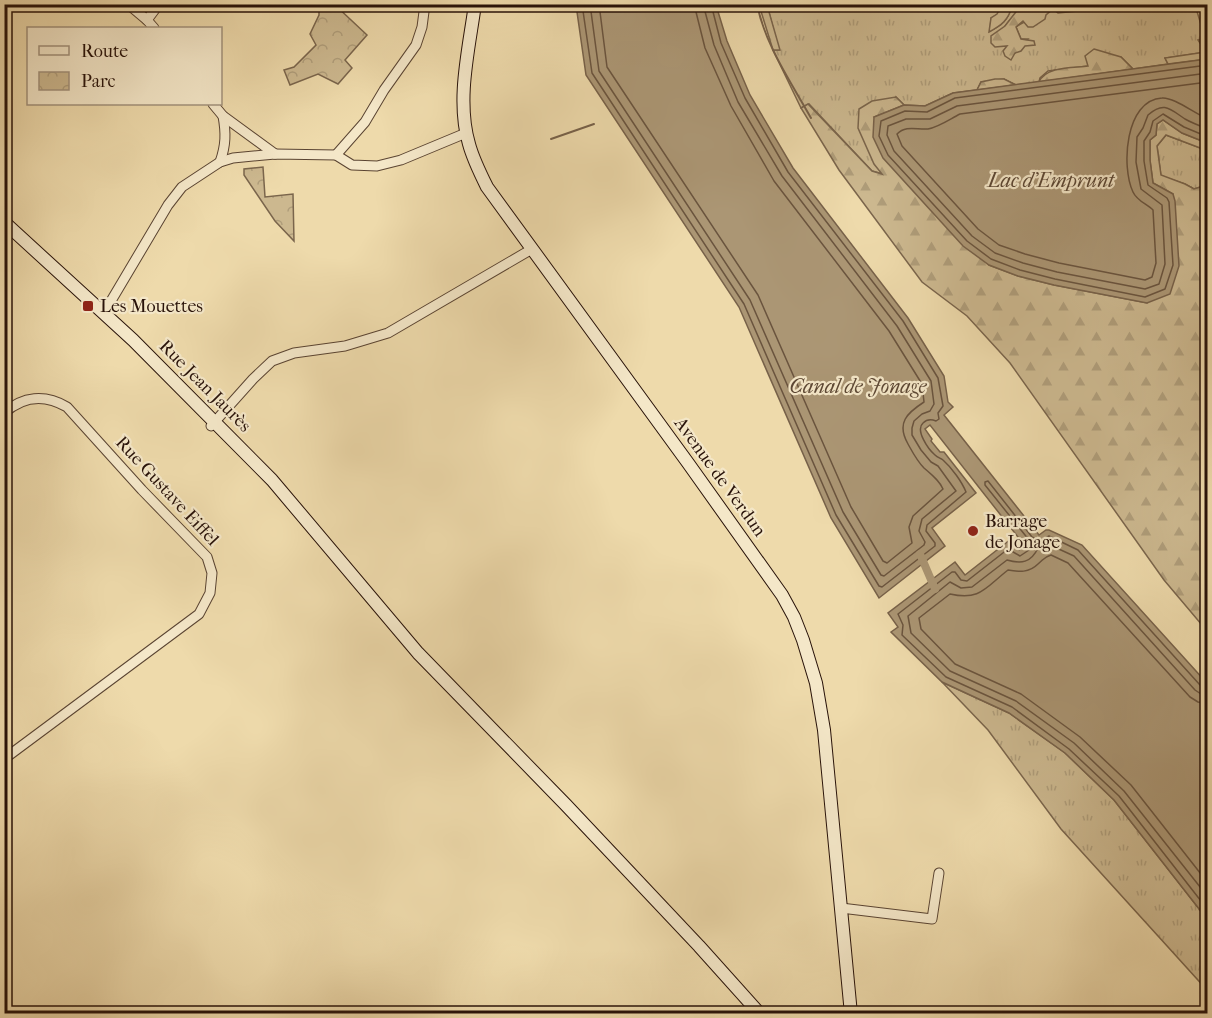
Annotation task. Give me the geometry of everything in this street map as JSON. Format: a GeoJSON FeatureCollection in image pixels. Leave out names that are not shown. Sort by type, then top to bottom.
{"type":"FeatureCollection","features":[{"type":"Feature","properties":{"kind":"main road","name":"Avenue de Verdun"},"geometry":{"type":"LineString","coordinates":[[475,4],[464,90],[466,133],[476,166],[487,187],[782,595],[803,640],[816,683],[824,730],[851,1014]]}},
{"type":"Feature","properties":{"kind":"main road","name":"Rue Jean Jaurès"},"geometry":{"type":"LineString","coordinates":[[4,222],[103,311],[272,480],[418,653],[574,814],[760,1014]]}},
{"type":"Feature","properties":{"kind":"street"},"geometry":{"type":"LineString","coordinates":[[128,4],[153,27]]}},
{"type":"Feature","properties":{"kind":"street"},"geometry":{"type":"LineString","coordinates":[[147,20],[159,4]]}},
{"type":"Feature","properties":{"kind":"street"},"geometry":{"type":"LineString","coordinates":[[336,155],[365,122],[384,90],[416,45],[422,27],[425,4]]}},
{"type":"Feature","properties":{"kind":"street"},"geometry":{"type":"LineString","coordinates":[[214,105],[223,116],[275,154]]}},
{"type":"Feature","properties":{"kind":"street"},"geometry":{"type":"LineString","coordinates":[[220,162],[225,148],[226,131],[223,116]]}},
{"type":"Feature","properties":{"kind":"street"},"geometry":{"type":"LineString","coordinates":[[103,311],[168,205],[182,188],[220,162],[233,158],[275,154],[336,155],[352,165],[377,166],[401,160],[466,133]]}},
{"type":"Feature","properties":{"kind":"street"},"geometry":{"type":"LineString","coordinates":[[213,423],[272,361],[294,353],[345,346],[388,333],[532,249]]}},
{"type":"Feature","properties":{"kind":"street","name":"Rue Gustave Eiffel"},"geometry":{"type":"LineString","coordinates":[[4,413],[14,404],[26,399],[47,399],[68,407],[142,490],[207,557],[212,573],[210,593],[199,614],[4,759]]}},
{"type":"Feature","properties":{"kind":"street"},"geometry":{"type":"LineString","coordinates":[[841,908],[932,919],[939,873]]}},
{"type":"Feature","properties":{"kind":"green space"},"geometry":{"type":"Polygon","coordinates":[[[1022,4],[1039,7],[1039,5],[1078,5],[1077,11],[1058,13],[1053,9],[1045,19],[1033,27],[1028,27],[1023,21],[1016,27],[1021,39],[1034,41],[1035,45],[1025,46],[1021,51],[1015,53],[1011,60],[1005,56],[1003,51],[1007,46],[995,47],[991,43],[991,36],[1005,26],[1022,4]]]}},
{"type":"Feature","properties":{"kind":"green space"},"geometry":{"type":"Polygon","coordinates":[[[319,5],[335,5],[367,35],[345,60],[352,68],[338,84],[318,74],[290,85],[284,70],[294,67],[316,45],[310,34],[319,15],[319,5]]]}},
{"type":"Feature","properties":{"kind":"green space"},"geometry":{"type":"Polygon","coordinates":[[[759,5],[767,5],[780,50],[773,50],[759,5]]]}},
{"type":"Feature","properties":{"kind":"green space"},"geometry":{"type":"Polygon","coordinates":[[[767,5],[1022,5],[1005,26],[1005,45],[1015,53],[1028,39],[1021,39],[1016,27],[1053,9],[1077,11],[1078,5],[1193,5],[1205,38],[1199,40],[1206,52],[1165,58],[1168,64],[1133,69],[1121,57],[1088,66],[1048,71],[1039,82],[1016,85],[1004,79],[981,82],[977,90],[953,93],[925,106],[904,105],[896,97],[883,174],[872,171],[809,104],[801,108],[773,50],[779,50],[767,5]],[[1011,7],[991,18],[990,31],[1004,22],[1011,7]]]}},
{"type":"Feature","properties":{"kind":"green space"},"geometry":{"type":"Polygon","coordinates":[[[1001,7],[1012,7],[1004,22],[989,32],[991,18],[1001,7]]]}},
{"type":"Feature","properties":{"kind":"green space"},"geometry":{"type":"Polygon","coordinates":[[[1207,38],[1207,59],[1168,64],[1165,58],[1206,52],[1198,40],[1207,38]]]}},
{"type":"Feature","properties":{"kind":"green space"},"geometry":{"type":"Polygon","coordinates":[[[1094,49],[1121,57],[1133,69],[1039,82],[1042,77],[1054,70],[1088,66],[1085,56],[1094,49]]]}},
{"type":"Feature","properties":{"kind":"green space"},"geometry":{"type":"Polygon","coordinates":[[[1004,79],[1016,85],[977,90],[981,82],[1004,79]]]}},
{"type":"Feature","properties":{"kind":"green space"},"geometry":{"type":"Polygon","coordinates":[[[896,97],[904,105],[874,117],[989,265],[1018,276],[1054,285],[1147,303],[1173,194],[1153,183],[1150,140],[1156,135],[1157,124],[1163,120],[1182,133],[1207,143],[1207,631],[1164,580],[1010,363],[967,316],[922,282],[839,170],[801,108],[808,104],[872,171],[882,174],[874,164],[858,128],[859,109],[872,101],[896,97]],[[1166,135],[1157,146],[1161,175],[1194,189],[1204,186],[1203,149],[1166,135]]]}},
{"type":"Feature","properties":{"kind":"green space"},"geometry":{"type":"Polygon","coordinates":[[[1166,135],[1203,149],[1204,186],[1194,189],[1161,176],[1157,146],[1166,135]]]}},
{"type":"Feature","properties":{"kind":"green space"},"geometry":{"type":"Polygon","coordinates":[[[263,167],[265,197],[293,194],[294,241],[275,221],[244,175],[244,169],[263,167]]]}},
{"type":"Feature","properties":{"kind":"green space"},"geometry":{"type":"Polygon","coordinates":[[[942,682],[1009,713],[1065,753],[1114,800],[1207,919],[1207,990],[1061,829],[988,730],[942,682]]]}},
{"type":"Feature","properties":{"kind":"water"},"geometry":{"type":"Polygon","coordinates":[[[576,5],[716,5],[727,41],[750,95],[793,168],[908,318],[944,376],[948,402],[953,407],[944,415],[1039,535],[1049,530],[1082,545],[1208,685],[1207,919],[1114,800],[1065,753],[1009,713],[942,682],[891,632],[898,627],[888,613],[955,562],[965,575],[1011,539],[1019,550],[1025,546],[930,425],[925,429],[931,441],[940,452],[944,452],[976,493],[932,528],[945,546],[879,598],[831,518],[739,307],[586,75],[576,5]]]}},
{"type":"Feature","properties":{"kind":"water","name":"Lac d'Emprunt"},"geometry":{"type":"Polygon","coordinates":[[[1207,59],[1207,143],[1182,133],[1163,120],[1157,124],[1156,135],[1150,140],[1153,183],[1173,194],[1175,201],[1179,266],[1170,294],[1147,303],[1054,285],[1018,276],[989,265],[963,246],[883,158],[873,137],[874,117],[904,105],[925,106],[953,93],[1207,59]]]}},
{"type":"Feature","properties":{"kind":"waterway"},"geometry":{"type":"LineString","coordinates":[[757,4],[772,49],[811,118]]}},
{"type":"Feature","properties":{"kind":"waterway"},"geometry":{"type":"LineString","coordinates":[[551,139],[594,124]]}},
{"type":"Feature","properties":{"kind":"waterway","name":"Canal de Jonage"},"geometry":{"type":"LineString","coordinates":[[920,554],[935,589]]}},
{"type":"Feature","properties":{"kind":"place","name":"Les Mouettes"},"geometry":{"type":"Point","coordinates":[88,306]}},
{"type":"Feature","properties":{"kind":"place","name":"Barrage de Jonage"},"geometry":{"type":"Point","coordinates":[973,531]}}]}
